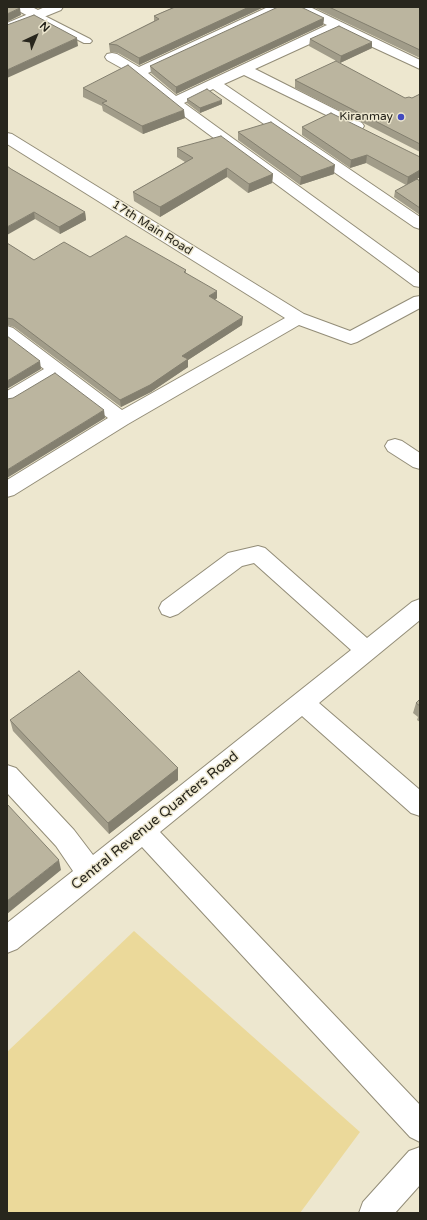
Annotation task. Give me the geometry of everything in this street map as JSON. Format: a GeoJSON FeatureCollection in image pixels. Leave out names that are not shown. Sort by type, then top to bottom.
{"type":"FeatureCollection","features":[{"type":"Feature","properties":{"kind":"street"},"geometry":{"type":"LineString","coordinates":[[22,7],[37,15]]}},
{"type":"Feature","properties":{"kind":"street"},"geometry":{"type":"LineString","coordinates":[[7,28],[56,7]]}},
{"type":"Feature","properties":{"kind":"street"},"geometry":{"type":"LineString","coordinates":[[139,72],[279,7]]}},
{"type":"Feature","properties":{"kind":"street"},"geometry":{"type":"LineString","coordinates":[[300,7],[420,65]]}},
{"type":"Feature","properties":{"kind":"street"},"geometry":{"type":"LineString","coordinates":[[174,102],[337,26]]}},
{"type":"Feature","properties":{"kind":"street"},"geometry":{"type":"LineString","coordinates":[[112,57],[139,72],[174,102],[420,282]]}},
{"type":"Feature","properties":{"kind":"street"},"geometry":{"type":"LineString","coordinates":[[244,69],[371,134]]}},
{"type":"Feature","properties":{"kind":"street"},"geometry":{"type":"LineString","coordinates":[[213,83],[420,224]]}},
{"type":"Feature","properties":{"kind":"street","name":"17th Main Road"},"geometry":{"type":"LineString","coordinates":[[7,137],[298,318],[352,338],[420,301]]}},
{"type":"Feature","properties":{"kind":"street"},"geometry":{"type":"LineString","coordinates":[[7,490],[121,419],[298,318]]}},
{"type":"Feature","properties":{"kind":"street"},"geometry":{"type":"LineString","coordinates":[[7,332],[121,419]]}},
{"type":"Feature","properties":{"kind":"street"},"geometry":{"type":"LineString","coordinates":[[7,399],[57,370]]}},
{"type":"Feature","properties":{"kind":"street"},"geometry":{"type":"LineString","coordinates":[[395,446],[420,462]]}},
{"type":"Feature","properties":{"kind":"street"},"geometry":{"type":"LineString","coordinates":[[170,608],[236,559],[258,554],[367,651]]}},
{"type":"Feature","properties":{"kind":"street","name":"Central Revenue Quarters Road"},"geometry":{"type":"LineString","coordinates":[[7,940],[416,612]]}},
{"type":"Feature","properties":{"kind":"street"},"geometry":{"type":"LineString","coordinates":[[303,703],[420,805]]}},
{"type":"Feature","properties":{"kind":"street"},"geometry":{"type":"LineString","coordinates":[[7,776],[65,838],[90,873]]}},
{"type":"Feature","properties":{"kind":"street"},"geometry":{"type":"LineString","coordinates":[[143,831],[420,1126]]}},
{"type":"Feature","properties":{"kind":"street"},"geometry":{"type":"LineString","coordinates":[[374,1213],[420,1162]]}},
{"type":"Feature","properties":{"kind":"lane"},"geometry":{"type":"LineString","coordinates":[[37,15],[86,41]]}},
{"type":"Feature","properties":{"kind":"shaded area"},"geometry":{"type":"Polygon","coordinates":[[[134,931],[360,1132],[300,1213],[7,1213],[7,1052],[134,931]]]}},
{"type":"Feature","properties":{"kind":"building"},"geometry":{"type":"Polygon","coordinates":[[[7,7],[19,7],[20,8],[7,14],[7,7]]]}},
{"type":"Feature","properties":{"kind":"building"},"geometry":{"type":"Polygon","coordinates":[[[175,7],[249,7],[139,58],[117,45],[109,44],[159,19],[154,16],[175,7]]]}},
{"type":"Feature","properties":{"kind":"building"},"geometry":{"type":"Polygon","coordinates":[[[278,7],[301,7],[324,18],[176,87],[150,66],[278,7]]]}},
{"type":"Feature","properties":{"kind":"building"},"geometry":{"type":"Polygon","coordinates":[[[329,7],[420,7],[420,50],[329,7]]]}},
{"type":"Feature","properties":{"kind":"building"},"geometry":{"type":"Polygon","coordinates":[[[34,15],[77,38],[7,70],[7,25],[34,15]]]}},
{"type":"Feature","properties":{"kind":"building"},"geometry":{"type":"Polygon","coordinates":[[[339,26],[372,42],[341,56],[310,39],[339,26]]]}},
{"type":"Feature","properties":{"kind":"building"},"geometry":{"type":"Polygon","coordinates":[[[336,61],[405,98],[412,98],[420,94],[420,144],[295,80],[336,61]]]}},
{"type":"Feature","properties":{"kind":"building"},"geometry":{"type":"Polygon","coordinates":[[[128,65],[184,110],[142,126],[102,103],[107,101],[83,88],[128,65]]]}},
{"type":"Feature","properties":{"kind":"building"},"geometry":{"type":"Polygon","coordinates":[[[207,89],[222,100],[200,108],[187,99],[207,89]]]}},
{"type":"Feature","properties":{"kind":"building"},"geometry":{"type":"Polygon","coordinates":[[[331,113],[420,157],[420,170],[408,177],[367,155],[351,160],[302,127],[331,113]]]}},
{"type":"Feature","properties":{"kind":"building"},"geometry":{"type":"Polygon","coordinates":[[[271,122],[335,165],[301,177],[238,132],[271,122]]]}},
{"type":"Feature","properties":{"kind":"building"},"geometry":{"type":"Polygon","coordinates":[[[221,136],[273,174],[249,184],[227,168],[160,207],[133,192],[193,158],[177,148],[221,136]]]}},
{"type":"Feature","properties":{"kind":"building"},"geometry":{"type":"Polygon","coordinates":[[[7,166],[85,212],[59,227],[34,212],[7,227],[7,166]]]}},
{"type":"Feature","properties":{"kind":"building"},"geometry":{"type":"Polygon","coordinates":[[[417,179],[420,181],[420,208],[395,191],[417,179]]]}},
{"type":"Feature","properties":{"kind":"building"},"geometry":{"type":"Polygon","coordinates":[[[126,236],[186,270],[184,272],[217,291],[209,296],[243,317],[182,356],[188,359],[150,385],[120,400],[13,319],[7,318],[7,243],[34,260],[64,242],[90,257],[126,236]]]}},
{"type":"Feature","properties":{"kind":"building"},"geometry":{"type":"Polygon","coordinates":[[[7,336],[40,361],[7,381],[7,336]]]}},
{"type":"Feature","properties":{"kind":"building"},"geometry":{"type":"Polygon","coordinates":[[[55,373],[104,410],[7,470],[7,399],[13,398],[55,373]]]}},
{"type":"Feature","properties":{"kind":"building"},"geometry":{"type":"Polygon","coordinates":[[[79,671],[178,768],[108,823],[10,720],[79,671]]]}},
{"type":"Feature","properties":{"kind":"building"},"geometry":{"type":"Polygon","coordinates":[[[420,699],[420,706],[416,703],[420,699]]]}},
{"type":"Feature","properties":{"kind":"building"},"geometry":{"type":"Polygon","coordinates":[[[7,804],[59,860],[7,901],[7,804]]]}},
{"type":"Feature","properties":{"kind":"place","name":"Kiranmay"},"geometry":{"type":"Point","coordinates":[401,117]}}]}
